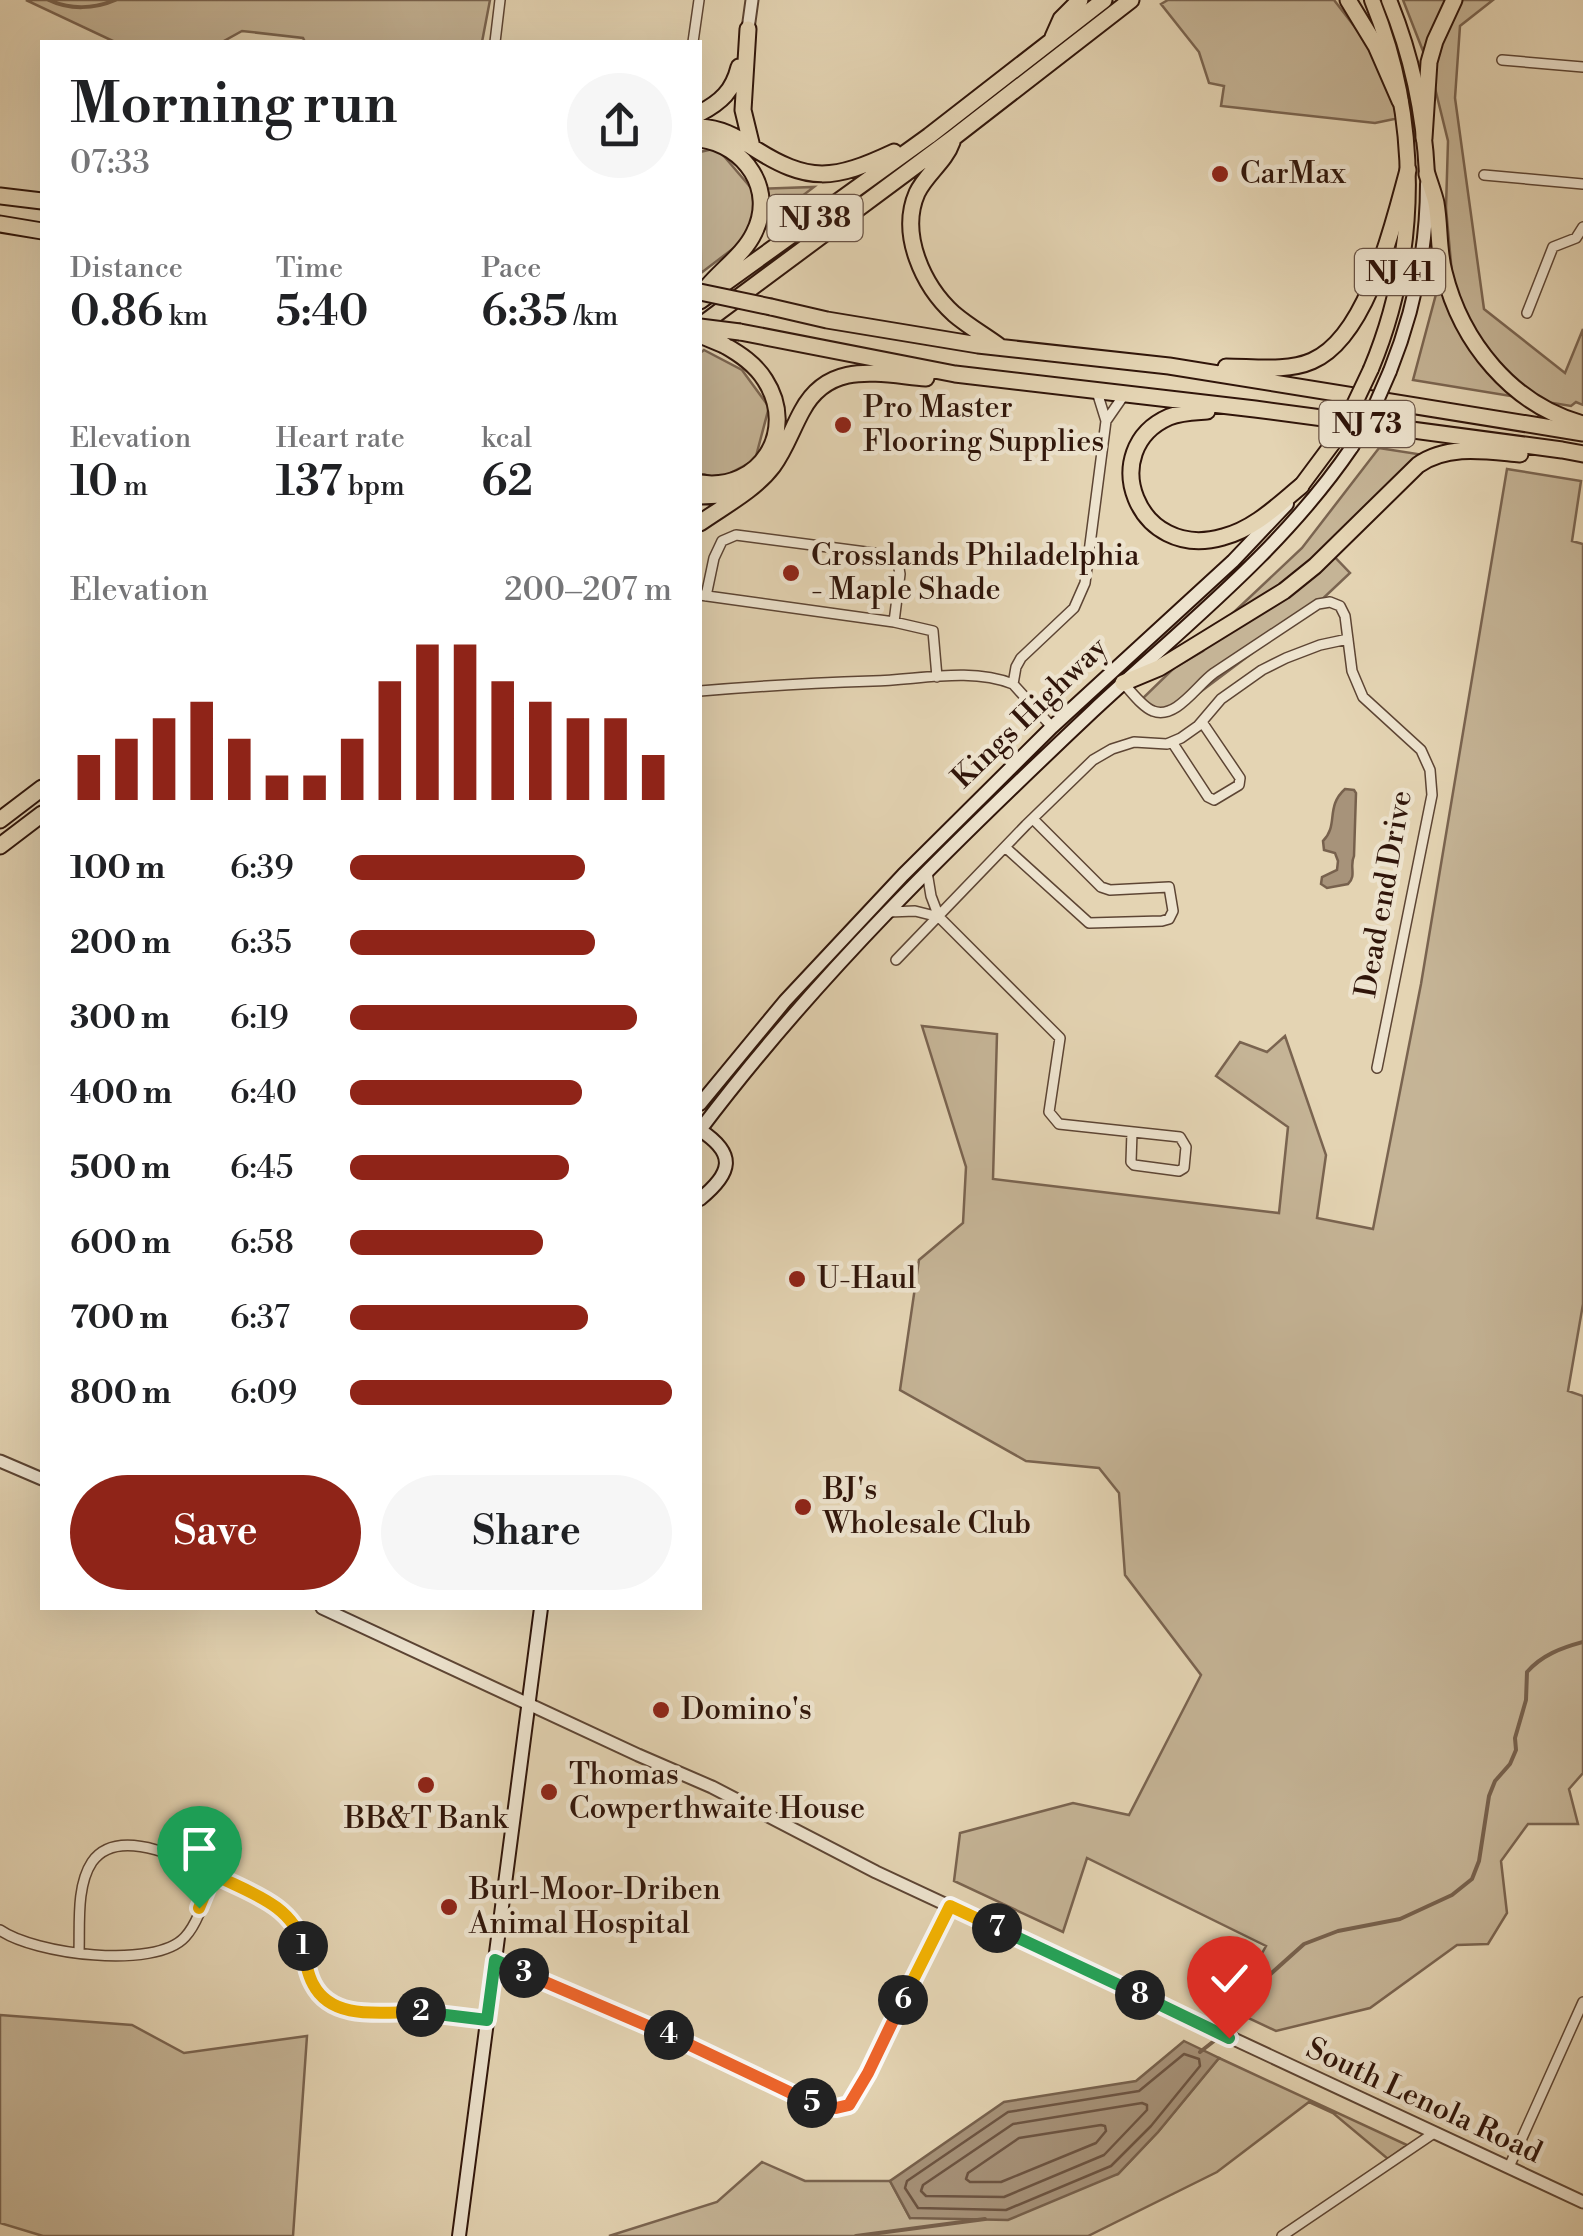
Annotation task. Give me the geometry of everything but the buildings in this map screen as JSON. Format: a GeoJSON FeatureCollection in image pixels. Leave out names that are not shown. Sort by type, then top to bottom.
{"type":"FeatureCollection","features":[{"type":"Feature","properties":{"kind":"highway"},"geometry":{"type":"LineString","coordinates":[[1050,42],[1061,19],[1080,0]]}},
{"type":"Feature","properties":{"kind":"highway","name":"NJ 38"},"geometry":{"type":"LineString","coordinates":[[702,293],[930,136],[1104,0]]}},
{"type":"Feature","properties":{"kind":"highway","name":"NJ 38"},"geometry":{"type":"LineString","coordinates":[[702,325],[719,304],[953,138],[1131,0]]}},
{"type":"Feature","properties":{"kind":"highway"},"geometry":{"type":"LineString","coordinates":[[1348,0],[1369,32],[1400,101]]}},
{"type":"Feature","properties":{"kind":"highway"},"geometry":{"type":"LineString","coordinates":[[1424,138],[1429,62],[1454,0]]}},
{"type":"Feature","properties":{"kind":"highway"},"geometry":{"type":"LineString","coordinates":[[702,112],[721,100],[735,82],[748,29]]}},
{"type":"Feature","properties":{"kind":"highway"},"geometry":{"type":"LineString","coordinates":[[748,29],[743,110],[752,147]]}},
{"type":"Feature","properties":{"kind":"highway"},"geometry":{"type":"LineString","coordinates":[[702,127],[729,133],[786,168],[817,175],[862,166],[930,136]]}},
{"type":"Feature","properties":{"kind":"highway"},"geometry":{"type":"LineString","coordinates":[[702,138],[740,155],[756,176],[762,202],[752,238],[702,292]]}},
{"type":"Feature","properties":{"kind":"highway"},"geometry":{"type":"LineString","coordinates":[[953,138],[948,154],[915,199],[911,216],[914,245],[928,283],[945,305],[1002,348]]}},
{"type":"Feature","properties":{"kind":"highway"},"geometry":{"type":"LineString","coordinates":[[1169,366],[1288,366],[1308,363],[1324,354],[1355,316],[1378,271],[1408,170]]}},
{"type":"Feature","properties":{"kind":"highway"},"geometry":{"type":"LineString","coordinates":[[1427,174],[1436,204],[1443,270],[1456,309],[1471,337],[1520,394],[1549,412],[1583,424]]}},
{"type":"Feature","properties":{"kind":"highway"},"geometry":{"type":"LineString","coordinates":[[0,196],[40,201]]}},
{"type":"Feature","properties":{"kind":"highway"},"geometry":{"type":"LineString","coordinates":[[0,224],[40,231]]}},
{"type":"Feature","properties":{"kind":"highway"},"geometry":{"type":"LineString","coordinates":[[702,295],[719,304],[702,334]]}},
{"type":"Feature","properties":{"kind":"highway","name":"NJ 73"},"geometry":{"type":"LineString","coordinates":[[719,304],[771,307],[1002,348],[1169,366],[1583,433]]}},
{"type":"Feature","properties":{"kind":"highway","name":"NJ 73"},"geometry":{"type":"LineString","coordinates":[[702,327],[955,374],[1255,409],[1583,456]]}},
{"type":"Feature","properties":{"kind":"highway"},"geometry":{"type":"LineString","coordinates":[[702,338],[724,345],[747,360],[766,382],[776,407],[776,434],[769,451],[750,472],[726,483],[702,483]]}},
{"type":"Feature","properties":{"kind":"highway"},"geometry":{"type":"LineString","coordinates":[[702,522],[773,466],[807,402],[832,379],[856,372],[928,378],[955,374]]}},
{"type":"Feature","properties":{"kind":"highway"},"geometry":{"type":"LineString","coordinates":[[1255,409],[1179,414],[1156,425],[1138,446],[1133,464],[1133,490],[1140,507],[1156,527],[1172,536],[1190,541],[1211,540],[1235,534],[1255,523],[1301,486]]}},
{"type":"Feature","properties":{"kind":"highway"},"geometry":{"type":"LineString","coordinates":[[1123,683],[1159,668],[1284,591],[1430,456],[1465,450],[1583,456]]}},
{"type":"Feature","properties":{"kind":"highway"},"geometry":{"type":"LineString","coordinates":[[702,496],[746,490]]}},
{"type":"Feature","properties":{"kind":"highway"},"geometry":{"type":"LineString","coordinates":[[0,820],[40,790]]}},
{"type":"Feature","properties":{"kind":"highway"},"geometry":{"type":"LineString","coordinates":[[0,846],[40,816]]}},
{"type":"Feature","properties":{"kind":"main road","name":"Kings Highway"},"geometry":{"type":"LineString","coordinates":[[702,1102],[770,1018],[864,916],[1052,727],[1274,520],[1332,444],[1354,408],[1389,320],[1407,218],[1408,170],[1400,101],[1393,58],[1372,0]]}},
{"type":"Feature","properties":{"kind":"main road","name":"NJ 41"},"geometry":{"type":"LineString","coordinates":[[1390,0],[1410,62],[1427,174]]}},
{"type":"Feature","properties":{"kind":"main road","name":"Kings Highway"},"geometry":{"type":"LineString","coordinates":[[702,1127],[768,1044],[927,872],[1270,546],[1322,489],[1373,410],[1406,325],[1425,232],[1427,174]]}},
{"type":"Feature","properties":{"kind":"main road"},"geometry":{"type":"LineString","coordinates":[[702,1132],[721,1147],[726,1166],[722,1180],[702,1197]]}},
{"type":"Feature","properties":{"kind":"main road"},"geometry":{"type":"LineString","coordinates":[[459,2236],[541,1610]]}},
{"type":"Feature","properties":{"kind":"street"},"geometry":{"type":"LineString","coordinates":[[495,40],[500,0]]}},
{"type":"Feature","properties":{"kind":"street"},"geometry":{"type":"LineString","coordinates":[[693,40],[699,0]]}},
{"type":"Feature","properties":{"kind":"street"},"geometry":{"type":"LineString","coordinates":[[748,29],[752,0]]}},
{"type":"Feature","properties":{"kind":"street"},"geometry":{"type":"LineString","coordinates":[[1502,60],[1583,67]]}},
{"type":"Feature","properties":{"kind":"street"},"geometry":{"type":"LineString","coordinates":[[1484,175],[1583,184]]}},
{"type":"Feature","properties":{"kind":"street"},"geometry":{"type":"LineString","coordinates":[[1527,313],[1553,247],[1576,238],[1583,227]]}},
{"type":"Feature","properties":{"kind":"street"},"geometry":{"type":"LineString","coordinates":[[1013,684],[1021,658],[1074,608],[1081,595],[1106,421],[1098,392]]}},
{"type":"Feature","properties":{"kind":"street"},"geometry":{"type":"LineString","coordinates":[[1106,421],[1124,395]]}},
{"type":"Feature","properties":{"kind":"street"},"geometry":{"type":"LineString","coordinates":[[894,622],[900,574],[898,563],[889,555],[736,536],[722,540],[703,595],[933,631],[937,677]]}},
{"type":"Feature","properties":{"kind":"street","name":"Dead end Drive"},"geometry":{"type":"LineString","coordinates":[[1123,683],[1151,711],[1166,713],[1176,709],[1201,683],[1318,604],[1330,602],[1340,606],[1345,616],[1352,671],[1362,697],[1421,750],[1430,770],[1432,795],[1377,1068]]}},
{"type":"Feature","properties":{"kind":"street"},"geometry":{"type":"LineString","coordinates":[[896,960],[1093,760],[1134,742],[1167,744],[1182,738],[1202,722],[1220,699],[1262,670],[1286,658],[1348,639]]}},
{"type":"Feature","properties":{"kind":"street"},"geometry":{"type":"LineString","coordinates":[[702,691],[822,682],[995,677],[1013,684],[1052,727]]}},
{"type":"Feature","properties":{"kind":"street"},"geometry":{"type":"LineString","coordinates":[[1172,742],[1208,797],[1214,800],[1239,785],[1240,778],[1202,722]]}},
{"type":"Feature","properties":{"kind":"street"},"geometry":{"type":"LineString","coordinates":[[1005,847],[1089,923],[1169,919],[1173,910],[1169,887],[1102,887],[1033,818]]}},
{"type":"Feature","properties":{"kind":"street"},"geometry":{"type":"LineString","coordinates":[[927,872],[939,917],[1060,1038],[1050,1112],[1059,1124],[1132,1132],[1180,1138],[1186,1146],[1184,1168],[1178,1171],[1134,1165],[1132,1132]]}},
{"type":"Feature","properties":{"kind":"street"},"geometry":{"type":"LineString","coordinates":[[889,912],[924,912],[939,917]]}},
{"type":"Feature","properties":{"kind":"street"},"geometry":{"type":"LineString","coordinates":[[0,1460],[40,1478]]}},
{"type":"Feature","properties":{"kind":"street","name":"South Lenola Road"},"geometry":{"type":"LineString","coordinates":[[326,1610],[712,1787],[876,1872],[1583,2202]]}},
{"type":"Feature","properties":{"kind":"street"},"geometry":{"type":"LineString","coordinates":[[79,1952],[81,1902],[86,1875],[94,1859],[107,1850],[132,1845],[151,1848],[213,1874],[272,1904],[291,1919],[302,1940],[313,1985],[329,2001],[360,2012],[419,2012],[487,2020]]}},
{"type":"Feature","properties":{"kind":"street"},"geometry":{"type":"LineString","coordinates":[[0,1930],[31,1945],[79,1952],[153,1954],[175,1945],[190,1929],[213,1874]]}},
{"type":"Feature","properties":{"kind":"street"},"geometry":{"type":"LineString","coordinates":[[495,1960],[666,2033],[815,2105],[841,2108],[855,2098],[950,1906]]}},
{"type":"Feature","properties":{"kind":"street"},"geometry":{"type":"LineString","coordinates":[[1508,2167],[1583,2002]]}},
{"type":"Feature","properties":{"kind":"street"},"geometry":{"type":"LineString","coordinates":[[1282,2236],[1434,2133]]}},
{"type":"Feature","properties":{"kind":"shaded area"},"geometry":{"type":"Polygon","coordinates":[[[26,0],[490,0],[482,40],[304,40],[242,31],[226,40],[111,40],[26,0]]]}},
{"type":"Feature","properties":{"kind":"shaded area"},"geometry":{"type":"Polygon","coordinates":[[[1168,0],[1334,0],[1375,53],[1399,118],[1375,123],[1221,106],[1224,86],[1209,83],[1199,52],[1161,4],[1168,0]]]}},
{"type":"Feature","properties":{"kind":"shaded area"},"geometry":{"type":"Polygon","coordinates":[[[1403,0],[1446,0],[1423,51],[1403,0]]]}},
{"type":"Feature","properties":{"kind":"shaded area"},"geometry":{"type":"Polygon","coordinates":[[[1462,0],[1493,0],[1460,26],[1455,98],[1484,309],[1565,373],[1583,329],[1583,405],[1413,380],[1439,283],[1452,274],[1446,208],[1448,141],[1432,63],[1462,0]]]}},
{"type":"Feature","properties":{"kind":"shaded area"},"geometry":{"type":"Polygon","coordinates":[[[717,148],[752,189],[814,187],[702,272],[702,152],[717,148]]]}},
{"type":"Feature","properties":{"kind":"shaded area"},"geometry":{"type":"Polygon","coordinates":[[[702,352],[742,370],[769,407],[755,460],[719,479],[702,474],[702,352]]]}},
{"type":"Feature","properties":{"kind":"shaded area"},"geometry":{"type":"Polygon","coordinates":[[[1379,448],[1424,455],[1329,551],[1350,573],[1315,606],[1175,711],[1149,709],[1141,700],[1174,668],[1203,651],[1200,644],[1302,548],[1379,448]]]}},
{"type":"Feature","properties":{"kind":"shaded area"},"geometry":{"type":"Polygon","coordinates":[[[1507,469],[1581,481],[1572,541],[1583,544],[1583,1304],[1568,1391],[1583,1396],[1583,1773],[1569,1789],[1578,1824],[1528,1824],[1501,1861],[1507,1913],[1488,1944],[1457,1945],[1370,2008],[1276,2031],[1225,2007],[1237,1998],[1266,1946],[1087,1858],[1063,1932],[954,1881],[960,1833],[1073,1803],[1129,1815],[1201,1675],[1125,1575],[1119,1493],[1099,1468],[1026,1461],[900,1390],[919,1260],[963,1223],[966,1167],[922,1026],[997,1034],[993,1179],[1279,1213],[1288,1127],[1216,1076],[1240,1042],[1267,1052],[1285,1036],[1326,1155],[1317,1218],[1373,1229],[1421,984],[1507,469]]]}},
{"type":"Feature","properties":{"kind":"shaded area"},"geometry":{"type":"Polygon","coordinates":[[[0,2015],[132,2025],[184,2053],[307,2036],[293,2236],[43,2236],[0,2223],[0,2015]]]}},
{"type":"Feature","properties":{"kind":"shaded area"},"geometry":{"type":"Polygon","coordinates":[[[1219,2058],[1407,2145],[1388,2159],[1333,2113],[1309,2102],[1217,2172],[1088,2236],[609,2236],[717,2202],[762,2162],[805,2181],[890,2181],[910,2218],[1118,2174],[1219,2058]]]}},
{"type":"Feature","properties":{"kind":"water"},"geometry":{"type":"Polygon","coordinates":[[[1345,789],[1356,793],[1352,878],[1348,884],[1327,888],[1321,884],[1322,877],[1337,870],[1338,861],[1335,853],[1324,850],[1323,841],[1330,829],[1335,802],[1345,789]]]}},
{"type":"Feature","properties":{"kind":"water"},"geometry":{"type":"Polygon","coordinates":[[[1184,2041],[1219,2058],[1118,2174],[1008,2220],[910,2218],[890,2181],[1004,2102],[1136,2081],[1184,2041]]]}},
{"type":"Feature","properties":{"kind":"waterway"},"geometry":{"type":"LineString","coordinates":[[49,0],[82,7],[115,0]]}},
{"type":"Feature","properties":{"kind":"waterway"},"geometry":{"type":"LineString","coordinates":[[1226,2021],[1255,1988],[1304,1944],[1338,1931],[1400,1919],[1452,1895],[1472,1879],[1479,1861],[1489,1796],[1516,1750],[1527,1672],[1552,1653],[1583,1642]]}},
{"type":"Feature","properties":{"kind":"waterway"},"geometry":{"type":"LineString","coordinates":[[1200,2052],[1214,2041]]}},
{"type":"Feature","properties":{"kind":"waterway"},"geometry":{"type":"LineString","coordinates":[[856,2236],[985,2219]]}},
{"type":"Feature","properties":{"kind":"place","name":"CarMax"},"geometry":{"type":"Point","coordinates":[1220,174]}},
{"type":"Feature","properties":{"kind":"place","name":"Pro Master Flooring Supplies"},"geometry":{"type":"Point","coordinates":[843,425]}},
{"type":"Feature","properties":{"kind":"place","name":"Crosslands Philadelphia - Maple Shade"},"geometry":{"type":"Point","coordinates":[791,573]}},
{"type":"Feature","properties":{"kind":"place","name":"U-Haul"},"geometry":{"type":"Point","coordinates":[797,1279]}},
{"type":"Feature","properties":{"kind":"place","name":"BJ's Wholesale Club"},"geometry":{"type":"Point","coordinates":[803,1507]}},
{"type":"Feature","properties":{"kind":"place","name":"Domino's"},"geometry":{"type":"Point","coordinates":[661,1710]}},
{"type":"Feature","properties":{"kind":"place","name":"BB&T Bank"},"geometry":{"type":"Point","coordinates":[426,1785]}},
{"type":"Feature","properties":{"kind":"place","name":"Thomas Cowperthwaite House"},"geometry":{"type":"Point","coordinates":[549,1792]}},
{"type":"Feature","properties":{"kind":"place","name":"Burl-Moor-Driben Animal Hospital"},"geometry":{"type":"Point","coordinates":[449,1907]}},
{"type":"Feature","properties":{"kind":"route"},"geometry":{"type":"LineString","coordinates":[[199,1908],[213,1874],[272,1904],[297,1928],[309,1974],[320,1995],[349,2010],[419,2012],[487,2020],[495,1960],[666,2033],[824,2107],[841,2108],[855,2098],[950,1906],[1229,2038]]}}]}
